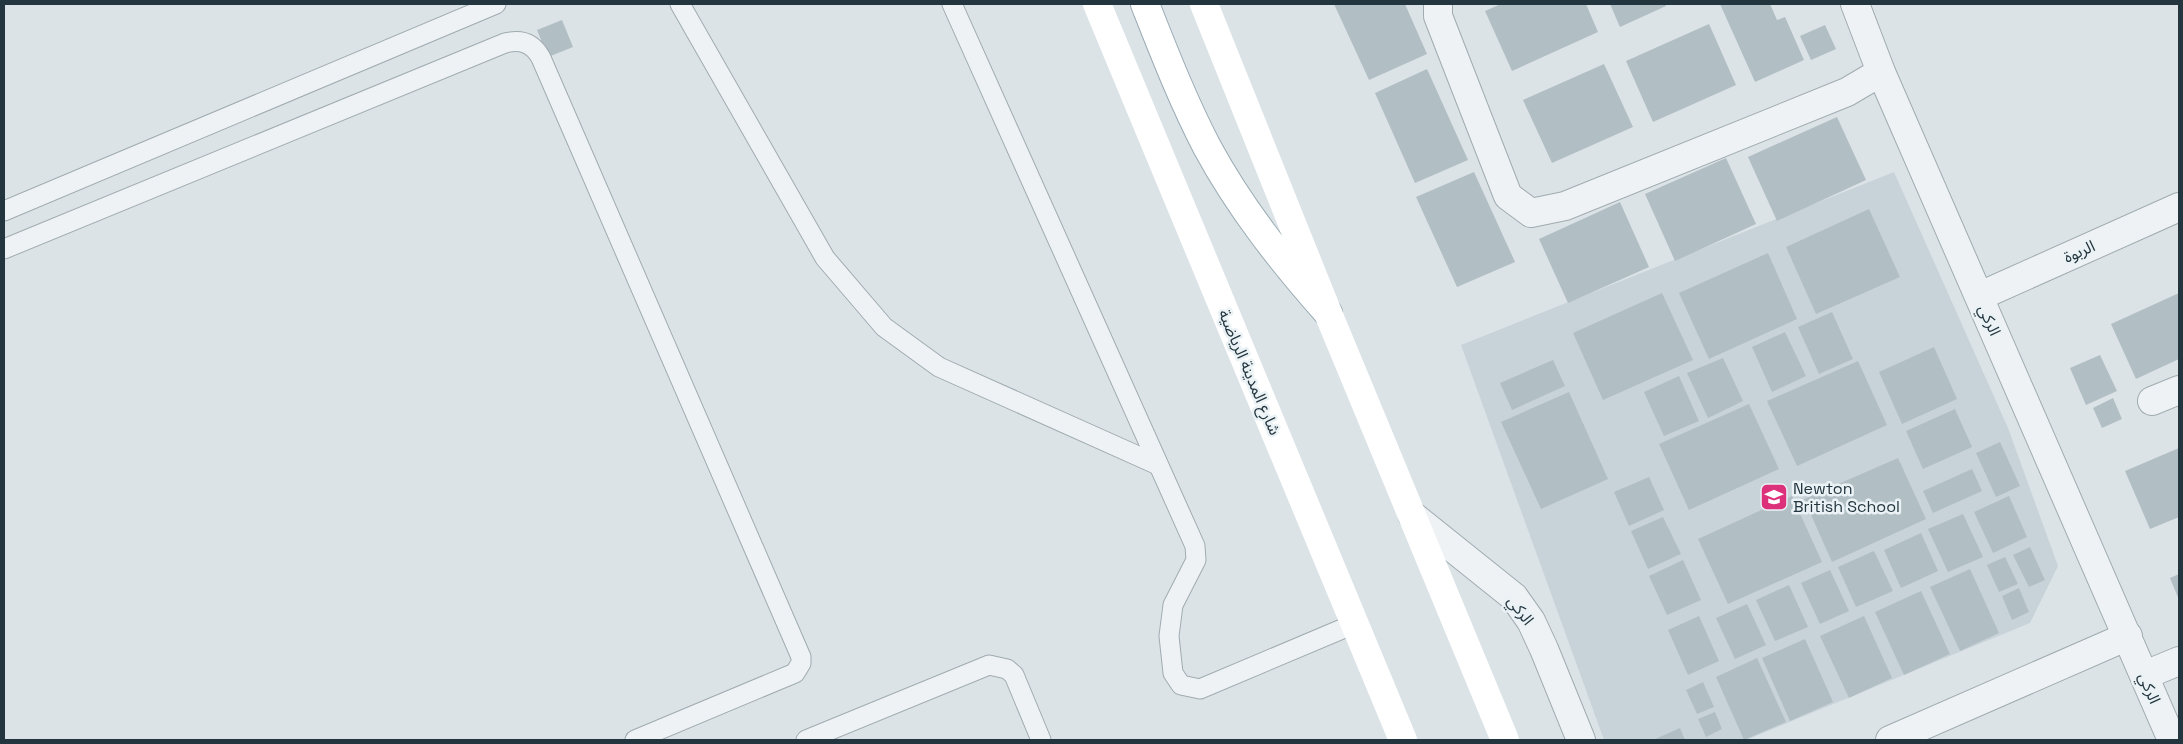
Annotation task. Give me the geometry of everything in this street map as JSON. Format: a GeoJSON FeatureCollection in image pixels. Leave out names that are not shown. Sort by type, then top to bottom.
{"type":"FeatureCollection","features":[{"type":"Feature","properties":{"kind":"main road","name":"شارع المدينة الرياضية"},"geometry":{"type":"LineString","coordinates":[[1097,4],[1403,740]]}},
{"type":"Feature","properties":{"kind":"main road"},"geometry":{"type":"LineString","coordinates":[[1145,4],[1178,85],[1207,146],[1254,221],[1283,261],[1328,313]]}},
{"type":"Feature","properties":{"kind":"main road"},"geometry":{"type":"LineString","coordinates":[[1204,4],[1328,313],[1505,740]]}},
{"type":"Feature","properties":{"kind":"street"},"geometry":{"type":"LineString","coordinates":[[1438,4],[1438,16],[1508,196],[1531,213],[1574,202],[1847,92],[1881,72]]}},
{"type":"Feature","properties":{"kind":"street","name":"الركي"},"geometry":{"type":"LineString","coordinates":[[1855,4],[1881,72],[2172,740]]}},
{"type":"Feature","properties":{"kind":"street","name":"الربوة"},"geometry":{"type":"LineString","coordinates":[[1980,296],[2179,207]]}},
{"type":"Feature","properties":{"kind":"street"},"geometry":{"type":"LineString","coordinates":[[2152,401],[2179,390]]}},
{"type":"Feature","properties":{"kind":"street","name":"الركي"},"geometry":{"type":"LineString","coordinates":[[1413,516],[1514,598],[1531,622],[1540,640],[1581,740]]}},
{"type":"Feature","properties":{"kind":"street"},"geometry":{"type":"LineString","coordinates":[[1890,740],[2128,636]]}},
{"type":"Feature","properties":{"kind":"street"},"geometry":{"type":"LineString","coordinates":[[2145,675],[2179,661]]}},
{"type":"Feature","properties":{"kind":"lane"},"geometry":{"type":"LineString","coordinates":[[4,211],[474,8],[496,4]]}},
{"type":"Feature","properties":{"kind":"lane"},"geometry":{"type":"LineString","coordinates":[[680,4],[825,258],[884,327],[939,367],[1158,465]]}},
{"type":"Feature","properties":{"kind":"lane"},"geometry":{"type":"LineString","coordinates":[[952,4],[1195,546],[1196,560],[1173,605],[1169,636],[1173,673],[1181,685],[1200,689],[1354,624]]}},
{"type":"Feature","properties":{"kind":"lane"},"geometry":{"type":"LineString","coordinates":[[4,249],[505,43],[514,41],[531,45],[541,58],[801,657],[799,668],[790,676],[635,740]]}},
{"type":"Feature","properties":{"kind":"lane"},"geometry":{"type":"LineString","coordinates":[[806,740],[989,665],[1007,669],[1014,675],[1042,740]]}},
{"type":"Feature","properties":{"kind":"shaded area","name":"Newton British School"},"geometry":{"type":"Polygon","coordinates":[[[1894,172],[2008,428],[2058,566],[2030,623],[1746,740],[1604,740],[1461,345],[1894,172]]]}},
{"type":"Feature","properties":{"kind":"building"},"geometry":{"type":"Polygon","coordinates":[[[1334,4],[1405,4],[1427,54],[1369,80],[1334,4]]]}},
{"type":"Feature","properties":{"kind":"building"},"geometry":{"type":"Polygon","coordinates":[[[1501,4],[1586,4],[1598,32],[1512,71],[1485,11],[1501,4]]]}},
{"type":"Feature","properties":{"kind":"building"},"geometry":{"type":"Polygon","coordinates":[[[1610,4],[1665,4],[1666,6],[1620,27],[1610,4]]]}},
{"type":"Feature","properties":{"kind":"building"},"geometry":{"type":"Polygon","coordinates":[[[1720,4],[1770,4],[1777,20],[1785,17],[1804,60],[1755,82],[1720,4]]]}},
{"type":"Feature","properties":{"kind":"building"},"geometry":{"type":"Polygon","coordinates":[[[562,20],[573,47],[548,57],[537,30],[562,20]]]}},
{"type":"Feature","properties":{"kind":"building"},"geometry":{"type":"Polygon","coordinates":[[[1709,24],[1736,85],[1653,122],[1626,61],[1709,24]]]}},
{"type":"Feature","properties":{"kind":"building"},"geometry":{"type":"Polygon","coordinates":[[[1825,25],[1836,49],[1811,60],[1800,36],[1825,25]]]}},
{"type":"Feature","properties":{"kind":"building"},"geometry":{"type":"Polygon","coordinates":[[[1604,64],[1633,127],[1552,163],[1523,100],[1604,64]]]}},
{"type":"Feature","properties":{"kind":"building"},"geometry":{"type":"Polygon","coordinates":[[[1427,69],[1468,160],[1415,183],[1375,93],[1427,69]]]}},
{"type":"Feature","properties":{"kind":"building"},"geometry":{"type":"Polygon","coordinates":[[[1837,117],[1866,180],[1777,221],[1748,157],[1837,117]]]}},
{"type":"Feature","properties":{"kind":"building"},"geometry":{"type":"Polygon","coordinates":[[[1726,158],[1756,224],[1675,261],[1645,194],[1726,158]]]}},
{"type":"Feature","properties":{"kind":"building"},"geometry":{"type":"Polygon","coordinates":[[[1474,172],[1515,262],[1457,287],[1416,197],[1474,172]]]}},
{"type":"Feature","properties":{"kind":"building"},"geometry":{"type":"Polygon","coordinates":[[[1620,202],[1649,267],[1568,303],[1539,239],[1620,202]]]}},
{"type":"Feature","properties":{"kind":"building"},"geometry":{"type":"Polygon","coordinates":[[[1869,209],[1900,277],[1816,314],[1786,247],[1869,209]]]}},
{"type":"Feature","properties":{"kind":"building"},"geometry":{"type":"Polygon","coordinates":[[[1768,253],[1797,319],[1709,359],[1679,293],[1768,253]]]}},
{"type":"Feature","properties":{"kind":"building"},"geometry":{"type":"Polygon","coordinates":[[[1662,293],[1693,360],[1603,400],[1573,333],[1662,293]]]}},
{"type":"Feature","properties":{"kind":"building"},"geometry":{"type":"Polygon","coordinates":[[[2179,293],[2179,359],[2136,379],[2111,324],[2179,293]]]}},
{"type":"Feature","properties":{"kind":"building"},"geometry":{"type":"Polygon","coordinates":[[[1832,312],[1853,359],[1819,374],[1798,327],[1832,312]]]}},
{"type":"Feature","properties":{"kind":"building"},"geometry":{"type":"Polygon","coordinates":[[[1785,332],[1806,376],[1772,392],[1752,347],[1785,332]]]}},
{"type":"Feature","properties":{"kind":"building"},"geometry":{"type":"Polygon","coordinates":[[[1934,347],[1957,399],[1902,424],[1879,372],[1934,347]]]}},
{"type":"Feature","properties":{"kind":"building"},"geometry":{"type":"Polygon","coordinates":[[[2100,355],[2117,391],[2086,405],[2070,368],[2100,355]]]}},
{"type":"Feature","properties":{"kind":"building"},"geometry":{"type":"Polygon","coordinates":[[[1723,358],[1743,401],[1708,418],[1687,373],[1723,358]]]}},
{"type":"Feature","properties":{"kind":"building"},"geometry":{"type":"Polygon","coordinates":[[[1553,360],[1565,386],[1512,410],[1500,383],[1553,360]]]}},
{"type":"Feature","properties":{"kind":"building"},"geometry":{"type":"Polygon","coordinates":[[[1858,361],[1887,425],[1797,466],[1767,401],[1858,361]]]}},
{"type":"Feature","properties":{"kind":"building"},"geometry":{"type":"Polygon","coordinates":[[[1679,376],[1699,421],[1664,436],[1644,392],[1679,376]]]}},
{"type":"Feature","properties":{"kind":"building"},"geometry":{"type":"Polygon","coordinates":[[[1569,392],[1608,479],[1541,509],[1501,422],[1569,392]]]}},
{"type":"Feature","properties":{"kind":"building"},"geometry":{"type":"Polygon","coordinates":[[[2113,398],[2122,419],[2102,428],[2093,408],[2113,398]]]}},
{"type":"Feature","properties":{"kind":"building"},"geometry":{"type":"Polygon","coordinates":[[[1749,404],[1779,469],[1689,510],[1659,444],[1749,404]]]}},
{"type":"Feature","properties":{"kind":"building"},"geometry":{"type":"Polygon","coordinates":[[[1955,409],[1972,447],[1923,469],[1906,431],[1955,409]]]}},
{"type":"Feature","properties":{"kind":"building"},"geometry":{"type":"Polygon","coordinates":[[[2000,442],[2020,486],[1996,497],[1976,453],[2000,442]]]}},
{"type":"Feature","properties":{"kind":"building"},"geometry":{"type":"Polygon","coordinates":[[[2179,448],[2179,517],[2150,529],[2125,471],[2179,448]]]}},
{"type":"Feature","properties":{"kind":"building"},"geometry":{"type":"Polygon","coordinates":[[[1898,458],[1926,519],[1832,562],[1804,499],[1898,458]]]}},
{"type":"Feature","properties":{"kind":"building"},"geometry":{"type":"Polygon","coordinates":[[[1972,469],[1982,491],[1933,513],[1923,491],[1972,469]]]}},
{"type":"Feature","properties":{"kind":"building"},"geometry":{"type":"Polygon","coordinates":[[[1649,477],[1664,510],[1629,526],[1614,492],[1649,477]]]}},
{"type":"Feature","properties":{"kind":"building"},"geometry":{"type":"Polygon","coordinates":[[[1792,496],[1822,562],[1728,604],[1698,539],[1792,496]]]}},
{"type":"Feature","properties":{"kind":"building"},"geometry":{"type":"Polygon","coordinates":[[[2009,496],[2027,537],[1993,553],[1974,512],[2009,496]]]}},
{"type":"Feature","properties":{"kind":"building"},"geometry":{"type":"Polygon","coordinates":[[[1963,514],[1983,557],[1948,572],[1928,529],[1963,514]]]}},
{"type":"Feature","properties":{"kind":"building"},"geometry":{"type":"Polygon","coordinates":[[[1663,517],[1681,554],[1648,569],[1631,531],[1663,517]]]}},
{"type":"Feature","properties":{"kind":"building"},"geometry":{"type":"Polygon","coordinates":[[[1921,533],[1938,571],[1901,588],[1884,550],[1921,533]]]}},
{"type":"Feature","properties":{"kind":"building"},"geometry":{"type":"Polygon","coordinates":[[[2030,547],[2045,580],[2029,587],[2013,555],[2030,547]]]}},
{"type":"Feature","properties":{"kind":"building"},"geometry":{"type":"Polygon","coordinates":[[[1874,551],[1893,591],[1856,607],[1838,567],[1874,551]]]}},
{"type":"Feature","properties":{"kind":"building"},"geometry":{"type":"Polygon","coordinates":[[[2005,557],[2018,584],[1999,592],[1987,565],[2005,557]]]}},
{"type":"Feature","properties":{"kind":"building"},"geometry":{"type":"Polygon","coordinates":[[[1683,560],[1701,600],[1667,615],[1649,576],[1683,560]]]}},
{"type":"Feature","properties":{"kind":"building"},"geometry":{"type":"Polygon","coordinates":[[[1970,569],[1999,633],[1960,651],[1930,587],[1970,569]]]}},
{"type":"Feature","properties":{"kind":"building"},"geometry":{"type":"Polygon","coordinates":[[[1830,570],[1849,611],[1820,624],[1801,583],[1830,570]]]}},
{"type":"Feature","properties":{"kind":"building"},"geometry":{"type":"Polygon","coordinates":[[[2179,574],[2179,600],[2170,578],[2179,574]]]}},
{"type":"Feature","properties":{"kind":"building"},"geometry":{"type":"Polygon","coordinates":[[[1789,585],[1808,627],[1775,641],[1756,600],[1789,585]]]}},
{"type":"Feature","properties":{"kind":"building"},"geometry":{"type":"Polygon","coordinates":[[[2019,588],[2029,612],[2012,620],[2002,596],[2019,588]]]}},
{"type":"Feature","properties":{"kind":"building"},"geometry":{"type":"Polygon","coordinates":[[[1921,591],[1950,654],[1904,675],[1875,612],[1921,591]]]}},
{"type":"Feature","properties":{"kind":"building"},"geometry":{"type":"Polygon","coordinates":[[[1747,604],[1766,645],[1735,659],[1716,618],[1747,604]]]}},
{"type":"Feature","properties":{"kind":"building"},"geometry":{"type":"Polygon","coordinates":[[[1699,616],[1719,661],[1688,675],[1668,630],[1699,616]]]}},
{"type":"Feature","properties":{"kind":"building"},"geometry":{"type":"Polygon","coordinates":[[[1864,616],[1892,678],[1849,698],[1820,636],[1864,616]]]}},
{"type":"Feature","properties":{"kind":"building"},"geometry":{"type":"Polygon","coordinates":[[[1805,639],[1833,702],[1790,721],[1762,658],[1805,639]]]}},
{"type":"Feature","properties":{"kind":"building"},"geometry":{"type":"Polygon","coordinates":[[[1757,658],[1786,722],[1744,740],[1716,677],[1757,658]]]}},
{"type":"Feature","properties":{"kind":"building"},"geometry":{"type":"Polygon","coordinates":[[[1703,682],[1714,707],[1697,714],[1686,690],[1703,682]]]}},
{"type":"Feature","properties":{"kind":"building"},"geometry":{"type":"Polygon","coordinates":[[[1715,712],[1722,729],[1706,737],[1698,719],[1715,712]]]}},
{"type":"Feature","properties":{"kind":"building"},"geometry":{"type":"Polygon","coordinates":[[[1680,728],[1685,740],[1653,740],[1680,728]]]}},
{"type":"Feature","properties":{"kind":"place","name":"Newton British School"},"geometry":{"type":"Point","coordinates":[1774,497]}}]}
